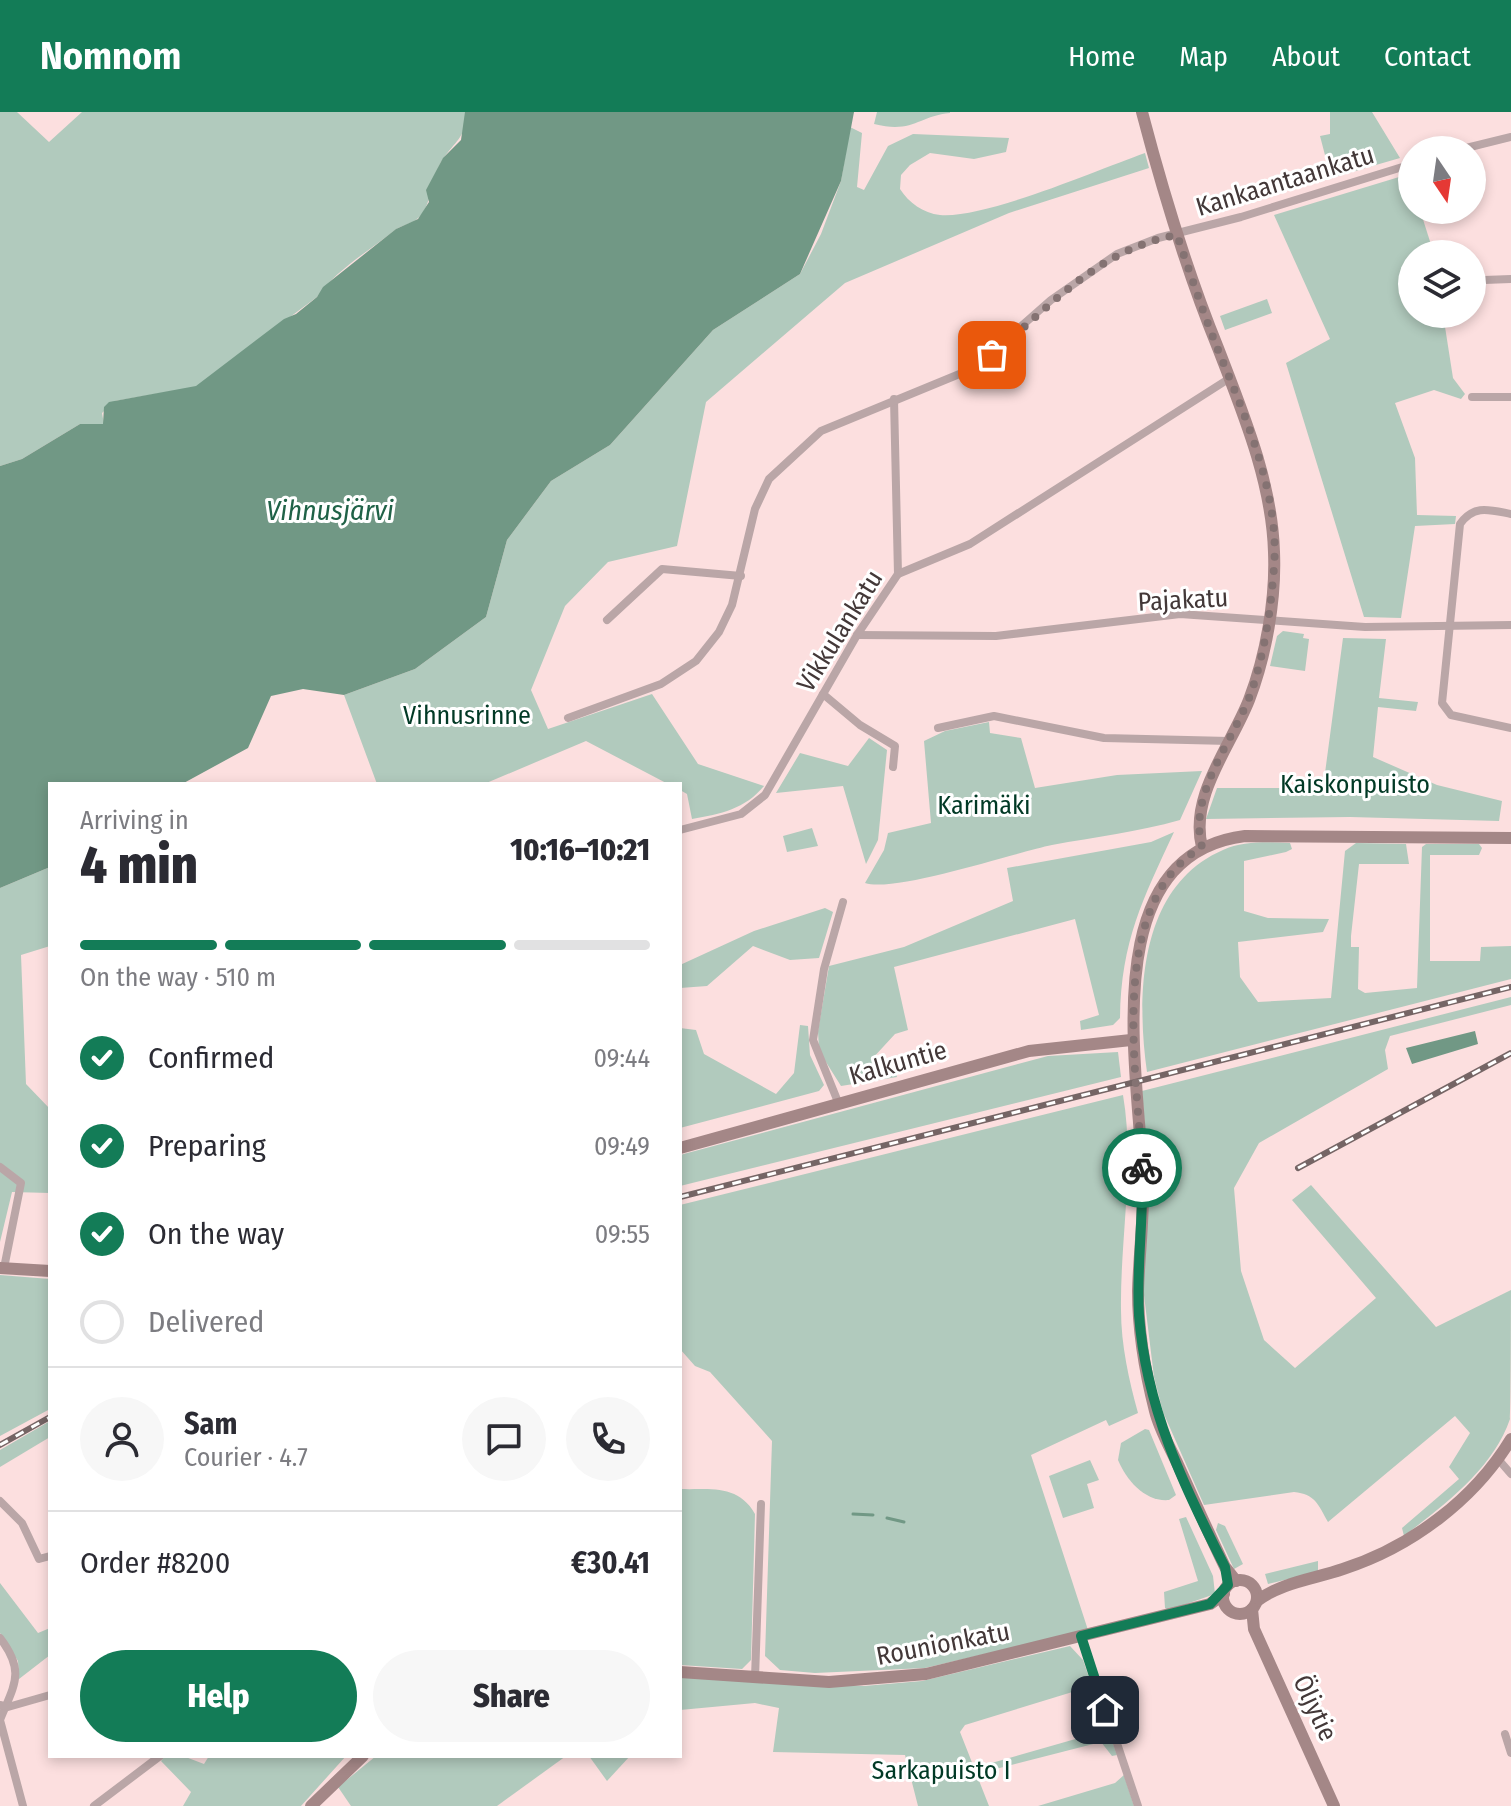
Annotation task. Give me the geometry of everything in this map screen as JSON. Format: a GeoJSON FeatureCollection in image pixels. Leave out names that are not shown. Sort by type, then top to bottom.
{"type":"FeatureCollection","features":[{"type":"Feature","properties":{"kind":"main road"},"geometry":{"type":"LineString","coordinates":[[1142,112],[1177,235],[1260,469],[1271,518],[1274,551],[1268,619],[1254,685],[1200,814],[1202,847]]}},
{"type":"Feature","properties":{"kind":"main road"},"geometry":{"type":"LineString","coordinates":[[1227,1608],[1229,1587],[1225,1567],[1156,1417],[1148,1384],[1139,1312],[1143,1191],[1131,1040],[1135,973],[1150,915],[1172,872],[1202,847],[1245,836],[1511,838]]}},
{"type":"Feature","properties":{"kind":"main road","name":"Kalkuntie"},"geometry":{"type":"LineString","coordinates":[[682,1147],[1029,1051],[1131,1040]]}},
{"type":"Feature","properties":{"kind":"main road"},"geometry":{"type":"LineString","coordinates":[[2,1268],[48,1271]]}},
{"type":"Feature","properties":{"kind":"main road"},"geometry":{"type":"LineString","coordinates":[[1229,1587],[1272,1589],[1334,1572],[1393,1548],[1444,1514],[1498,1459],[1511,1439]]}},
{"type":"Feature","properties":{"kind":"main road","name":"Rounionkatu"},"geometry":{"type":"LineString","coordinates":[[1210,1604],[1229,1587]]}},
{"type":"Feature","properties":{"kind":"main road","name":"Öljytie"},"geometry":{"type":"LineString","coordinates":[[1254,1587],[1254,1629]]}},
{"type":"Feature","properties":{"kind":"main road"},"geometry":{"type":"LineString","coordinates":[[1239,1614],[1255,1605],[1272,1589]]}},
{"type":"Feature","properties":{"kind":"main road","name":"Rounionkatu"},"geometry":{"type":"LineString","coordinates":[[682,1672],[829,1682],[888,1679],[955,1669],[1210,1604],[1239,1614]]}},
{"type":"Feature","properties":{"kind":"main road","name":"Öljytie"},"geometry":{"type":"LineString","coordinates":[[1239,1614],[1254,1629],[1334,1806]]}},
{"type":"Feature","properties":{"kind":"main road"},"geometry":{"type":"LineString","coordinates":[[311,1806],[361,1758]]}},
{"type":"Feature","properties":{"kind":"street"},"geometry":{"type":"LineString","coordinates":[[1486,143],[1511,137]]}},
{"type":"Feature","properties":{"kind":"street","name":"Kankaantaankatu"},"geometry":{"type":"LineString","coordinates":[[568,718],[661,684],[696,661],[719,632],[741,576],[755,509],[769,479],[821,431],[974,368],[1087,273],[1117,254],[1398,168]]}},
{"type":"Feature","properties":{"kind":"street"},"geometry":{"type":"LineString","coordinates":[[1486,280],[1511,279]]}},
{"type":"Feature","properties":{"kind":"street","name":"Vikkulankatu"},"geometry":{"type":"LineString","coordinates":[[682,830],[731,818],[756,805],[772,784],[857,635],[898,574],[969,544],[1230,378]]}},
{"type":"Feature","properties":{"kind":"street"},"geometry":{"type":"LineString","coordinates":[[1472,397],[1511,397]]}},
{"type":"Feature","properties":{"kind":"street"},"geometry":{"type":"LineString","coordinates":[[894,399],[898,574]]}},
{"type":"Feature","properties":{"kind":"street"},"geometry":{"type":"LineString","coordinates":[[1511,514],[1479,509],[1471,511],[1460,524],[1442,695],[1445,710],[1451,715],[1511,728]]}},
{"type":"Feature","properties":{"kind":"street"},"geometry":{"type":"LineString","coordinates":[[607,620],[662,569],[741,576]]}},
{"type":"Feature","properties":{"kind":"street","name":"Pajakatu"},"geometry":{"type":"LineString","coordinates":[[857,635],[996,636],[1180,614],[1365,627],[1511,625]]}},
{"type":"Feature","properties":{"kind":"street"},"geometry":{"type":"LineString","coordinates":[[823,694],[860,725],[895,746],[893,767]]}},
{"type":"Feature","properties":{"kind":"street"},"geometry":{"type":"LineString","coordinates":[[938,728],[994,716],[1104,738],[1229,741]]}},
{"type":"Feature","properties":{"kind":"street"},"geometry":{"type":"LineString","coordinates":[[838,1102],[813,1040],[824,969],[843,902]]}},
{"type":"Feature","properties":{"kind":"street"},"geometry":{"type":"LineString","coordinates":[[0,1167],[21,1183],[2,1268]]}},
{"type":"Feature","properties":{"kind":"street"},"geometry":{"type":"LineString","coordinates":[[1498,1459],[1511,1474]]}},
{"type":"Feature","properties":{"kind":"street"},"geometry":{"type":"LineString","coordinates":[[0,1501],[22,1523],[39,1559],[48,1557]]}},
{"type":"Feature","properties":{"kind":"street"},"geometry":{"type":"LineString","coordinates":[[755,1678],[761,1504]]}},
{"type":"Feature","properties":{"kind":"street"},"geometry":{"type":"LineString","coordinates":[[1081,1636],[1138,1806]]}},
{"type":"Feature","properties":{"kind":"street"},"geometry":{"type":"LineString","coordinates":[[0,1638],[17,1669],[0,1720],[23,1806]]}},
{"type":"Feature","properties":{"kind":"street"},"geometry":{"type":"LineString","coordinates":[[4,1706],[48,1695]]}},
{"type":"Feature","properties":{"kind":"street"},"geometry":{"type":"LineString","coordinates":[[1505,1734],[1511,1753]]}},
{"type":"Feature","properties":{"kind":"street"},"geometry":{"type":"LineString","coordinates":[[94,1806],[157,1758]]}},
{"type":"Feature","properties":{"kind":"green space"},"geometry":{"type":"Polygon","coordinates":[[[0,112],[17,112],[49,142],[82,112],[465,112],[465,120],[460,138],[439,166],[422,214],[353,261],[317,297],[196,387],[115,401],[102,413],[104,424],[80,424],[22,459],[0,466],[0,112]]]}},
{"type":"Feature","properties":{"kind":"green space"},"geometry":{"type":"Polygon","coordinates":[[[877,112],[950,113],[907,126],[887,127],[874,124],[877,112]]]}},
{"type":"Feature","properties":{"kind":"green space"},"geometry":{"type":"Polygon","coordinates":[[[1330,112],[1372,112],[1398,159],[1331,178],[1320,136],[1330,134],[1330,112]]]}},
{"type":"Feature","properties":{"kind":"green space","name":"Vihnusrinne"},"geometry":{"type":"Polygon","coordinates":[[[850,127],[862,133],[857,187],[864,190],[888,146],[913,134],[1009,138],[1006,152],[974,159],[930,153],[910,165],[901,175],[900,189],[908,199],[922,210],[940,215],[960,214],[1012,202],[1145,153],[1149,168],[1009,213],[845,283],[706,402],[677,546],[608,562],[565,606],[531,690],[548,729],[652,694],[698,764],[764,786],[749,800],[732,809],[692,819],[682,782],[664,782],[586,741],[489,782],[376,782],[344,695],[415,669],[486,617],[507,540],[551,481],[610,445],[713,330],[800,274],[821,234],[841,181],[850,127]]]}},
{"type":"Feature","properties":{"kind":"green space"},"geometry":{"type":"Polygon","coordinates":[[[1398,177],[1398,224],[1424,224],[1430,240],[1398,240],[1398,328],[1445,328],[1453,378],[1465,394],[1461,399],[1434,390],[1395,403],[1415,458],[1417,515],[1456,516],[1455,524],[1415,526],[1401,618],[1364,617],[1286,363],[1330,339],[1274,215],[1398,177]]]}},
{"type":"Feature","properties":{"kind":"green space"},"geometry":{"type":"Polygon","coordinates":[[[1267,299],[1272,313],[1225,330],[1220,316],[1267,299]]]}},
{"type":"Feature","properties":{"kind":"green space"},"geometry":{"type":"Polygon","coordinates":[[[1283,631],[1304,634],[1303,638],[1309,639],[1305,671],[1270,666],[1277,636],[1283,631]]]}},
{"type":"Feature","properties":{"kind":"green space","name":"Kaiskonpuisto"},"geometry":{"type":"Polygon","coordinates":[[[1343,638],[1386,639],[1379,698],[1418,702],[1416,711],[1378,707],[1373,757],[1437,785],[1502,801],[1499,821],[1350,817],[1206,819],[1217,788],[1323,788],[1343,638]]]}},
{"type":"Feature","properties":{"kind":"green space","name":"Karimäki"},"geometry":{"type":"Polygon","coordinates":[[[989,722],[990,733],[1021,738],[1035,788],[1117,775],[1202,771],[1180,820],[1052,845],[927,877],[880,885],[865,883],[884,850],[888,833],[931,823],[924,741],[945,731],[989,722]]]}},
{"type":"Feature","properties":{"kind":"green space"},"geometry":{"type":"Polygon","coordinates":[[[869,738],[887,750],[878,840],[866,864],[843,786],[776,793],[800,753],[848,766],[869,738]]]}},
{"type":"Feature","properties":{"kind":"green space"},"geometry":{"type":"Polygon","coordinates":[[[812,828],[818,846],[787,852],[783,836],[812,828]]]}},
{"type":"Feature","properties":{"kind":"green space"},"geometry":{"type":"Polygon","coordinates":[[[1174,832],[1129,943],[1120,1018],[1113,1025],[1081,1030],[1080,1021],[1099,1015],[1075,919],[894,967],[908,1030],[895,1034],[872,1059],[876,1077],[896,1072],[897,1077],[841,1086],[819,1051],[818,1031],[829,966],[904,947],[1013,901],[1007,868],[1151,842],[1174,832]]]}},
{"type":"Feature","properties":{"kind":"green space"},"geometry":{"type":"Polygon","coordinates":[[[1264,842],[1290,843],[1292,849],[1286,852],[1244,861],[1244,911],[1268,918],[1329,919],[1323,932],[1238,942],[1240,977],[1258,1002],[1331,998],[1345,851],[1356,843],[1406,844],[1409,864],[1359,864],[1351,936],[1351,947],[1359,947],[1358,989],[1365,993],[1417,988],[1422,847],[1426,844],[1479,844],[1482,848],[1479,855],[1430,855],[1430,961],[1480,961],[1481,947],[1511,946],[1511,979],[1147,1072],[1142,1010],[1144,977],[1149,946],[1159,916],[1174,889],[1195,867],[1223,850],[1264,842]]]}},
{"type":"Feature","properties":{"kind":"green space"},"geometry":{"type":"Polygon","coordinates":[[[48,868],[48,947],[21,955],[26,1084],[48,1107],[48,1193],[12,1192],[0,1242],[0,888],[48,868]]]}},
{"type":"Feature","properties":{"kind":"green space"},"geometry":{"type":"Polygon","coordinates":[[[825,908],[833,912],[819,958],[790,960],[753,946],[707,986],[682,988],[682,964],[754,931],[825,908]]]}},
{"type":"Feature","properties":{"kind":"green space"},"geometry":{"type":"Polygon","coordinates":[[[1511,997],[1511,1005],[1390,1036],[1385,1050],[1388,1069],[1259,1143],[1234,1188],[1241,1271],[1264,1340],[1295,1368],[1376,1298],[1292,1200],[1311,1185],[1436,1327],[1511,1290],[1510,1419],[1492,1454],[1466,1485],[1404,1536],[1402,1528],[1459,1479],[1449,1467],[1470,1433],[1455,1416],[1328,1522],[1311,1498],[1294,1492],[1204,1505],[1163,1412],[1154,1377],[1143,1287],[1148,1166],[1142,1091],[1511,997]]]}},
{"type":"Feature","properties":{"kind":"green space"},"geometry":{"type":"Polygon","coordinates":[[[800,1025],[808,1026],[810,1055],[824,1085],[819,1091],[682,1127],[682,1028],[696,1030],[704,1054],[776,1094],[794,1073],[800,1025]]]}},
{"type":"Feature","properties":{"kind":"green space"},"geometry":{"type":"Polygon","coordinates":[[[1118,1052],[1121,1077],[682,1186],[682,1154],[1048,1056],[1118,1052]]]}},
{"type":"Feature","properties":{"kind":"green space"},"geometry":{"type":"Polygon","coordinates":[[[1123,1095],[1128,1148],[1121,1323],[1138,1413],[1109,1426],[1106,1420],[1031,1455],[1088,1630],[925,1668],[815,1673],[780,1670],[765,1656],[772,1441],[710,1372],[695,1366],[682,1351],[682,1205],[1123,1095]]]}},
{"type":"Feature","properties":{"kind":"green space"},"geometry":{"type":"Polygon","coordinates":[[[0,1275],[48,1279],[48,1410],[0,1436],[0,1275]]]}},
{"type":"Feature","properties":{"kind":"green space"},"geometry":{"type":"Polygon","coordinates":[[[48,1422],[48,1438],[0,1467],[0,1450],[48,1422]]]}},
{"type":"Feature","properties":{"kind":"green space"},"geometry":{"type":"Polygon","coordinates":[[[1145,1429],[1149,1430],[1176,1495],[1169,1500],[1152,1498],[1138,1489],[1118,1460],[1121,1443],[1145,1429]]]}},
{"type":"Feature","properties":{"kind":"green space"},"geometry":{"type":"Polygon","coordinates":[[[1090,1460],[1099,1480],[1087,1484],[1094,1508],[1063,1518],[1049,1476],[1090,1460]]]}},
{"type":"Feature","properties":{"kind":"green space"},"geometry":{"type":"Polygon","coordinates":[[[682,1489],[732,1493],[748,1504],[755,1514],[751,1660],[742,1669],[682,1665],[682,1489]]]}},
{"type":"Feature","properties":{"kind":"green space"},"geometry":{"type":"Polygon","coordinates":[[[1186,1517],[1213,1576],[1215,1594],[1169,1610],[1165,1608],[1164,1592],[1198,1581],[1179,1519],[1186,1517]]]}},
{"type":"Feature","properties":{"kind":"green space"},"geometry":{"type":"Polygon","coordinates":[[[1218,1523],[1225,1526],[1243,1564],[1234,1569],[1216,1530],[1218,1523]]]}},
{"type":"Feature","properties":{"kind":"green space"},"geometry":{"type":"Polygon","coordinates":[[[1318,1561],[1318,1572],[1268,1584],[1265,1574],[1318,1561]]]}},
{"type":"Feature","properties":{"kind":"green space"},"geometry":{"type":"Polygon","coordinates":[[[0,1583],[38,1633],[48,1629],[48,1657],[19,1679],[18,1661],[0,1633],[0,1583]]]}},
{"type":"Feature","properties":{"kind":"green space","name":"Sarkapuisto I"},"geometry":{"type":"Polygon","coordinates":[[[1070,1646],[1083,1660],[1092,1686],[965,1725],[960,1732],[973,1765],[995,1762],[1079,1738],[1074,1716],[1081,1709],[1099,1703],[1117,1755],[1112,1756],[1101,1742],[984,1772],[978,1778],[989,1806],[918,1806],[905,1755],[773,1752],[779,1708],[755,1703],[682,1710],[682,1677],[864,1686],[922,1681],[1070,1646]]]}},
{"type":"Feature","properties":{"kind":"green space"},"geometry":{"type":"Polygon","coordinates":[[[163,1758],[188,1758],[204,1764],[208,1758],[344,1758],[301,1806],[183,1806],[191,1792],[161,1761],[163,1758]]]}},
{"type":"Feature","properties":{"kind":"green space"},"geometry":{"type":"Polygon","coordinates":[[[374,1758],[563,1758],[497,1806],[351,1806],[338,1787],[374,1758]]]}},
{"type":"Feature","properties":{"kind":"green space"},"geometry":{"type":"Polygon","coordinates":[[[590,1758],[628,1758],[607,1781],[590,1758]]]}},
{"type":"Feature","properties":{"kind":"green space","name":"Sarkapuisto I"},"geometry":{"type":"Polygon","coordinates":[[[1124,1775],[1134,1806],[1038,1806],[1115,1783],[1124,1775]]]}},
{"type":"Feature","properties":{"kind":"water","name":"Vihnusjärvi"},"geometry":{"type":"Polygon","coordinates":[[[465,112],[854,112],[841,181],[800,274],[713,330],[610,445],[551,481],[507,540],[486,617],[415,669],[344,695],[303,689],[271,696],[248,748],[186,782],[48,782],[48,868],[0,888],[0,466],[22,459],[80,424],[103,424],[104,407],[109,402],[196,386],[284,319],[296,314],[317,297],[323,287],[396,229],[418,219],[429,202],[426,190],[443,158],[461,140],[465,112]]]}},
{"type":"Feature","properties":{"kind":"water"},"geometry":{"type":"Polygon","coordinates":[[[1475,1031],[1478,1044],[1412,1064],[1406,1048],[1475,1031]]]}},
{"type":"Feature","properties":{"kind":"waterway"},"geometry":{"type":"LineString","coordinates":[[853,1514],[873,1515]]}},
{"type":"Feature","properties":{"kind":"waterway"},"geometry":{"type":"LineString","coordinates":[[887,1518],[904,1522]]}},
{"type":"Feature","properties":{"kind":"railway"},"geometry":{"type":"LineString","coordinates":[[682,1196],[1511,987]]}},
{"type":"Feature","properties":{"kind":"railway"},"geometry":{"type":"LineString","coordinates":[[1298,1168],[1511,1053]]}},
{"type":"Feature","properties":{"kind":"railway"},"geometry":{"type":"LineString","coordinates":[[0,1445],[48,1418]]}},
{"type":"Feature","properties":{"kind":"way so far"},"geometry":{"type":"LineString","coordinates":[[992,355],[1051,300],[1087,273],[1117,254],[1158,238],[1177,235],[1236,397],[1268,500],[1274,567],[1267,628],[1254,685],[1203,801],[1198,828],[1202,847],[1180,862],[1164,885],[1150,915],[1135,973],[1131,1040],[1142,1168]]}},
{"type":"Feature","properties":{"kind":"route"},"geometry":{"type":"LineString","coordinates":[[1105,1710],[1081,1636],[1210,1604],[1224,1594],[1228,1585],[1225,1567],[1156,1417],[1148,1384],[1139,1312],[1142,1168]]}}]}
